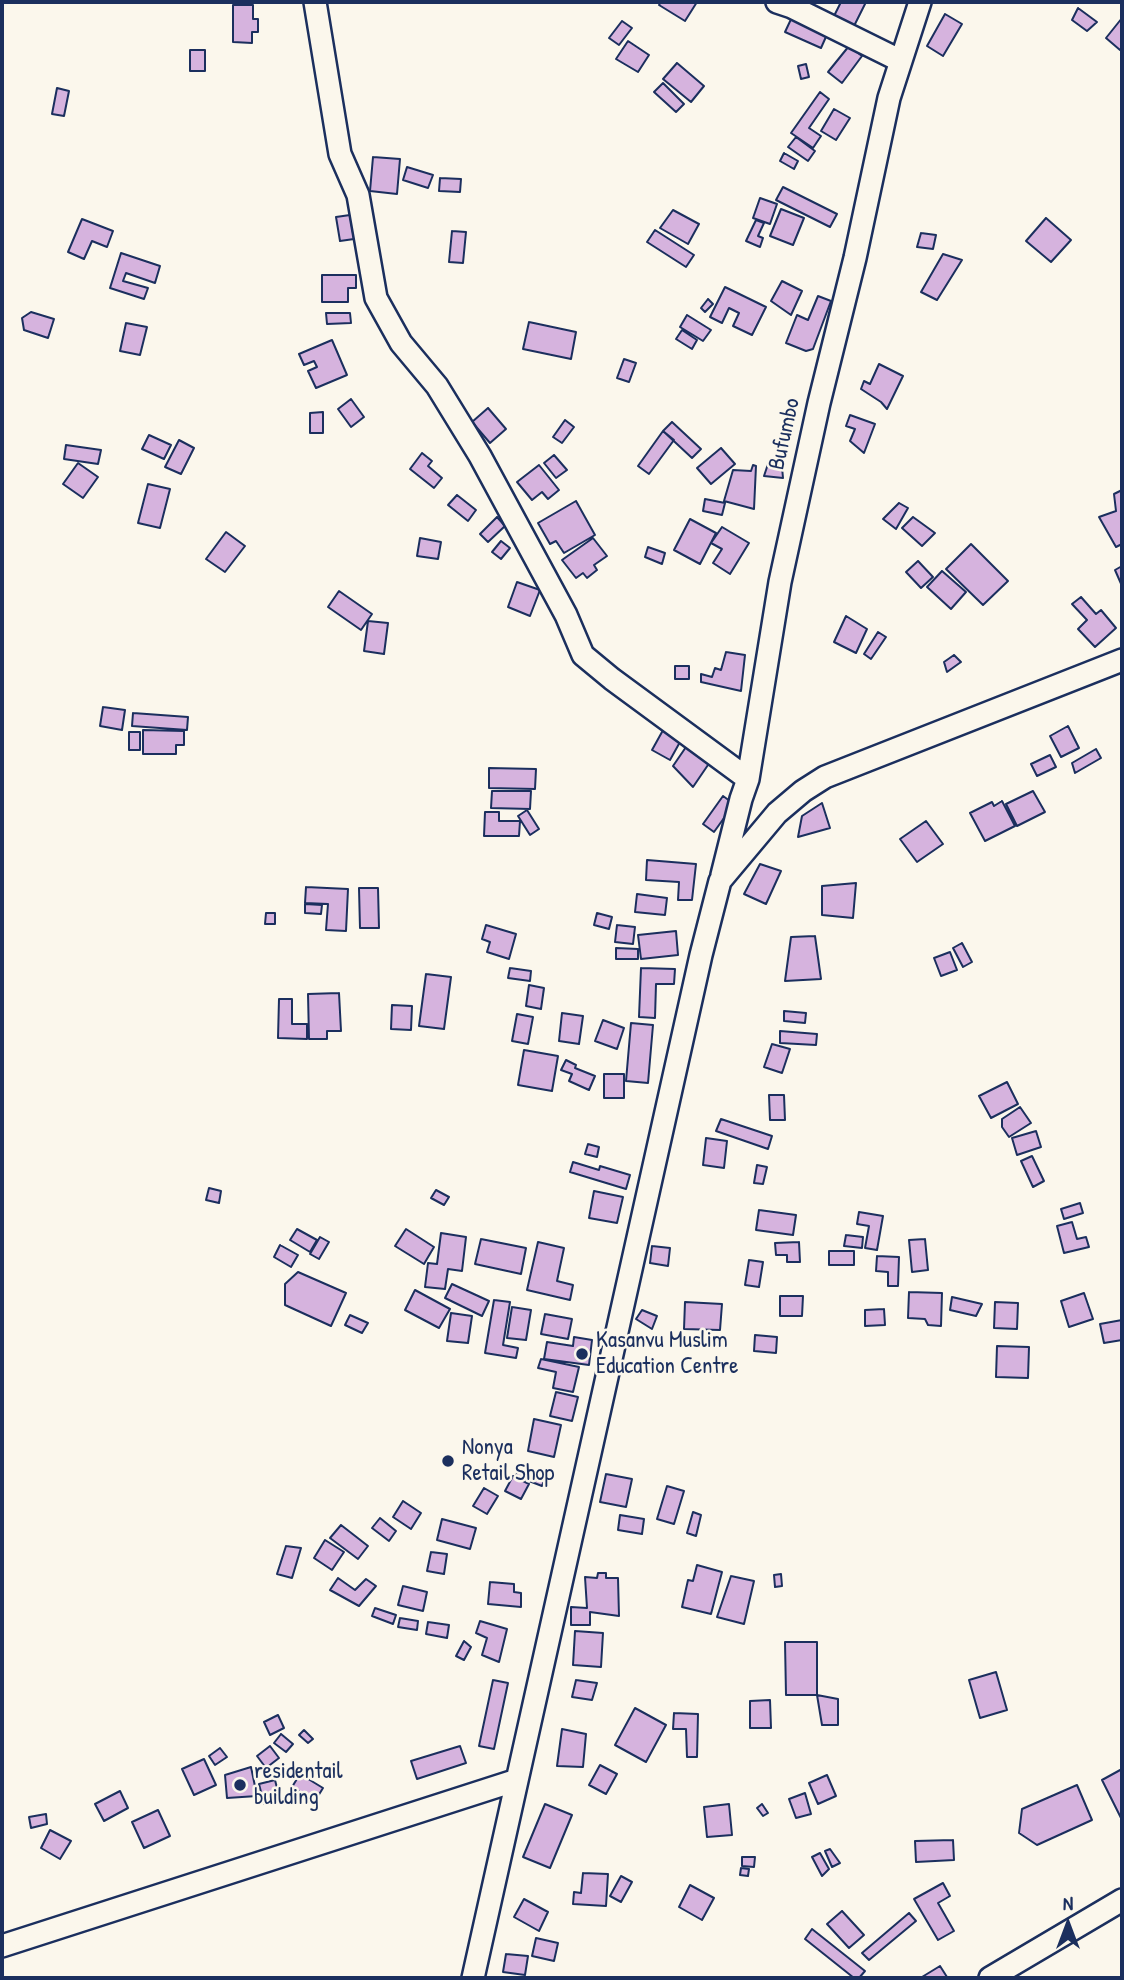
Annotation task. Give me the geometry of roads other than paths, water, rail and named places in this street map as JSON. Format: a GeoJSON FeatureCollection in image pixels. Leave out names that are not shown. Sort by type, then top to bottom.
{"type":"FeatureCollection","features":[{"type":"Feature","properties":{"kind":"street"},"geometry":{"type":"LineString","coordinates":[[315,2],[340,154],[358,195],[376,298],[401,343],[437,386],[480,456],[549,582],[583,655],[748,779]]}},
{"type":"Feature","properties":{"kind":"street"},"geometry":{"type":"LineString","coordinates":[[777,2],[901,61]]}},
{"type":"Feature","properties":{"kind":"street","name":"Bufumbo"},"geometry":{"type":"LineString","coordinates":[[473,1978],[701,956],[748,779],[780,582],[819,403],[855,258],[879,137],[920,2]]}},
{"type":"Feature","properties":{"kind":"street"},"geometry":{"type":"LineString","coordinates":[[720,881],[777,813],[825,777],[1122,660]]}},
{"type":"Feature","properties":{"kind":"street"},"geometry":{"type":"LineString","coordinates":[[2,1947],[517,1780]]}},
{"type":"Feature","properties":{"kind":"street"},"geometry":{"type":"LineString","coordinates":[[990,1978],[1122,1900]]}},
{"type":"Feature","properties":{"kind":"place","name":"Kasanvu Muslim Education Centre"},"geometry":{"type":"Point","coordinates":[582,1354]}},
{"type":"Feature","properties":{"kind":"place","name":"Nonya Retail Shop"},"geometry":{"type":"Point","coordinates":[448,1461]}},
{"type":"Feature","properties":{"kind":"place","name":"residentail building"},"geometry":{"type":"Point","coordinates":[240,1785]}}]}
